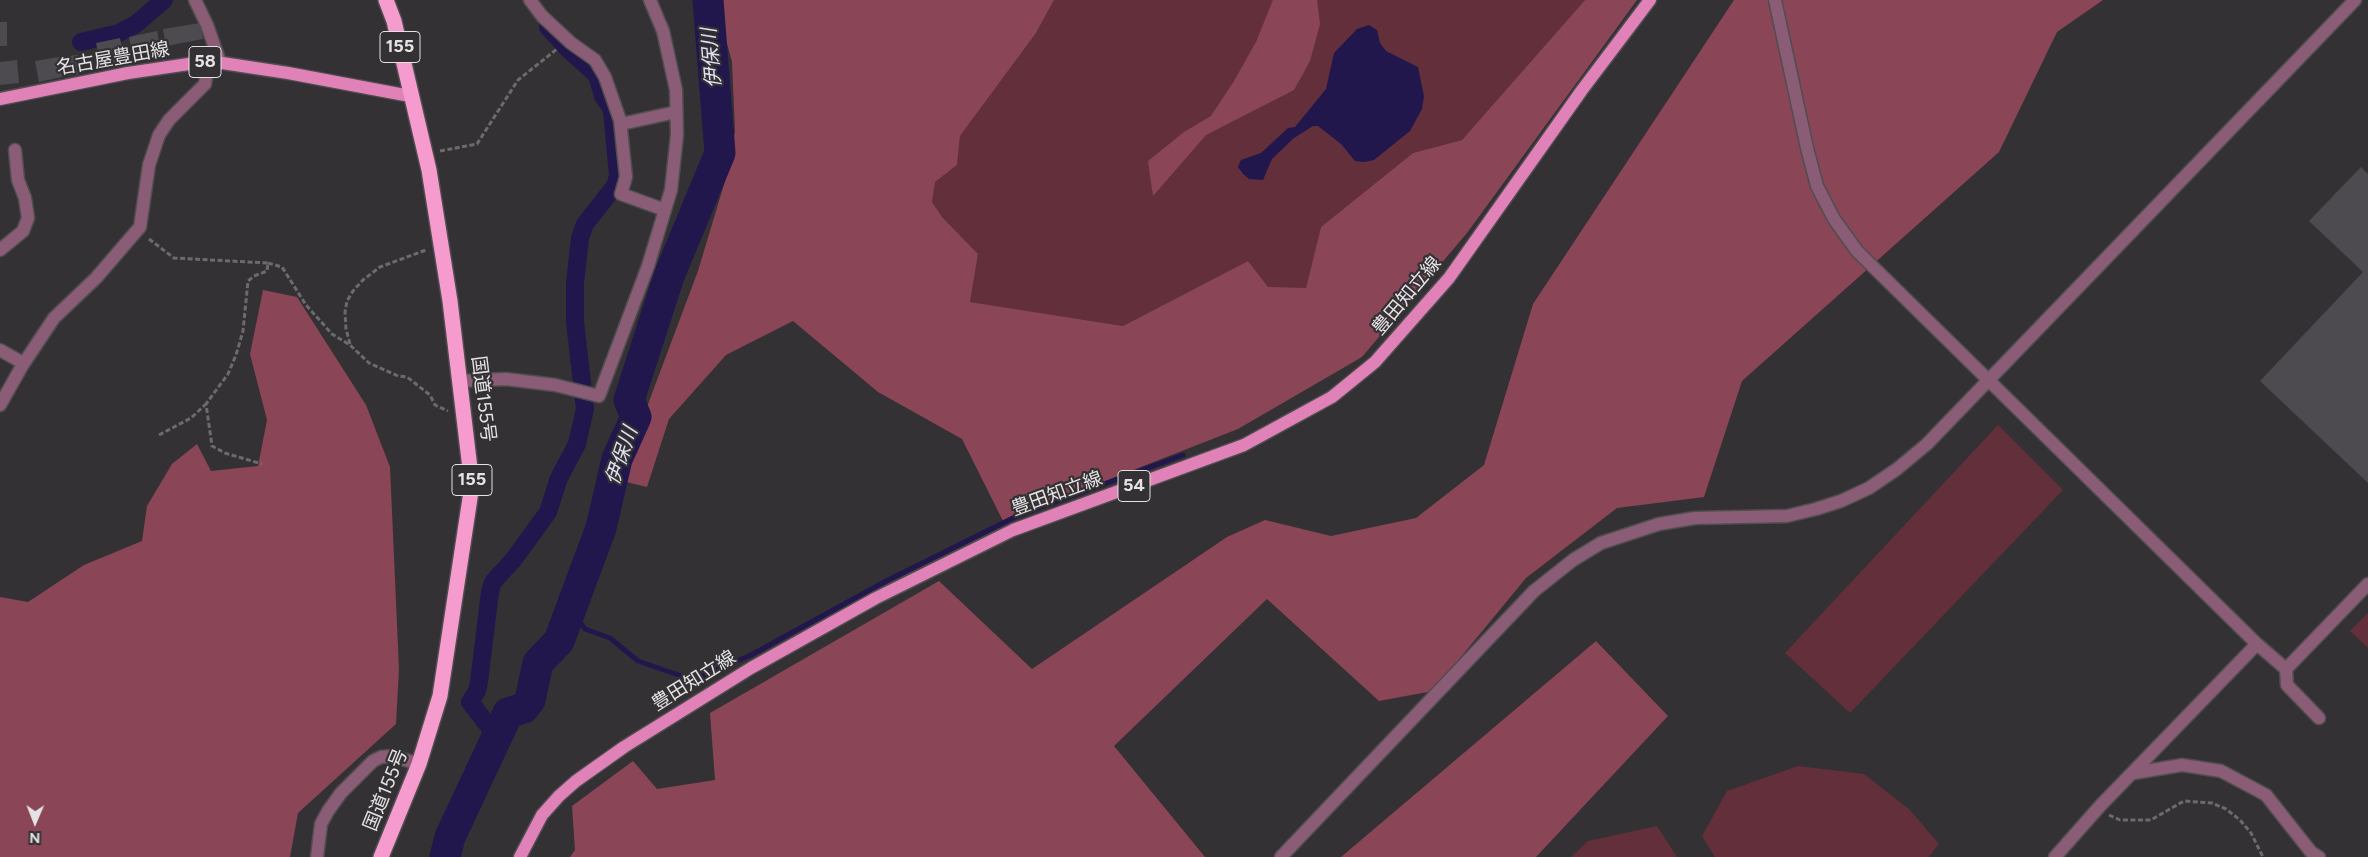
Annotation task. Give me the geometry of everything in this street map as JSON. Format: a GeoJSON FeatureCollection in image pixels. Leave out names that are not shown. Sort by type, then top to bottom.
{"type":"FeatureCollection","features":[{"type":"Feature","properties":{"kind":"highway","name":"国道155号"},"geometry":{"type":"LineString","coordinates":[[381,857],[419,764],[440,696],[472,485],[464,410],[441,246],[425,154],[394,21],[386,0]]}},
{"type":"Feature","properties":{"kind":"main road","name":"豊田知立線"},"geometry":{"type":"LineString","coordinates":[[520,857],[542,816],[559,796],[576,781],[624,747],[784,650],[876,598],[1013,530],[1244,445],[1332,397],[1375,362],[1448,278],[1582,90],[1650,0]]}},
{"type":"Feature","properties":{"kind":"main road","name":"名古屋豊田線"},"geometry":{"type":"LineString","coordinates":[[0,100],[128,73],[214,62],[410,96]]}},
{"type":"Feature","properties":{"kind":"street"},"geometry":{"type":"LineString","coordinates":[[0,405],[24,363],[54,318],[96,278],[140,227],[149,165],[159,135],[169,120],[205,84],[214,62],[207,25],[195,0]]}},
{"type":"Feature","properties":{"kind":"street"},"geometry":{"type":"LineString","coordinates":[[530,0],[542,16],[568,40],[595,60],[605,77],[621,124],[626,177],[621,194],[665,210]]}},
{"type":"Feature","properties":{"kind":"street"},"geometry":{"type":"LineString","coordinates":[[460,381],[506,379],[554,385],[599,396],[648,266],[671,190],[677,135],[676,90],[663,31],[650,0]]}},
{"type":"Feature","properties":{"kind":"street"},"geometry":{"type":"LineString","coordinates":[[1775,0],[1817,186],[1834,219],[1857,251],[2257,644],[2286,669],[2287,685],[2319,718]]}},
{"type":"Feature","properties":{"kind":"street"},"geometry":{"type":"LineString","coordinates":[[1281,857],[1534,591],[1573,560],[1601,543],[1659,524],[1696,518],[1787,516],[1842,501],[1869,488],[1897,469],[1928,444],[2355,0]]}},
{"type":"Feature","properties":{"kind":"street"},"geometry":{"type":"LineString","coordinates":[[621,124],[676,112]]}},
{"type":"Feature","properties":{"kind":"street"},"geometry":{"type":"LineString","coordinates":[[0,250],[23,231],[28,218],[25,198],[18,180],[16,150]]}},
{"type":"Feature","properties":{"kind":"street"},"geometry":{"type":"LineString","coordinates":[[0,350],[24,363]]}},
{"type":"Feature","properties":{"kind":"street"},"geometry":{"type":"LineString","coordinates":[[2286,669],[2368,584]]}},
{"type":"Feature","properties":{"kind":"street"},"geometry":{"type":"LineString","coordinates":[[2055,857],[2185,716],[2257,644]]}},
{"type":"Feature","properties":{"kind":"street"},"geometry":{"type":"LineString","coordinates":[[318,857],[321,824],[328,811],[341,793],[372,761],[392,756],[419,764]]}},
{"type":"Feature","properties":{"kind":"street"},"geometry":{"type":"LineString","coordinates":[[2134,772],[2182,765],[2221,771],[2266,795],[2311,852],[2319,857]]}},
{"type":"Feature","properties":{"kind":"path"},"geometry":{"type":"LineString","coordinates":[[425,154],[477,144],[518,80],[568,40]]}},
{"type":"Feature","properties":{"kind":"path"},"geometry":{"type":"LineString","coordinates":[[137,231],[174,258],[268,263],[282,267],[321,323],[332,334],[350,345],[369,363],[398,376],[407,377],[424,390],[435,405],[441,409],[464,410]]}},
{"type":"Feature","properties":{"kind":"path"},"geometry":{"type":"LineString","coordinates":[[350,345],[346,329],[345,312],[347,300],[358,285],[380,267],[441,246]]}},
{"type":"Feature","properties":{"kind":"path"},"geometry":{"type":"LineString","coordinates":[[159,435],[191,418],[206,404],[228,374],[243,331],[248,280],[266,271],[268,263]]}},
{"type":"Feature","properties":{"kind":"path"},"geometry":{"type":"LineString","coordinates":[[206,404],[212,446],[225,453],[262,464]]}},
{"type":"Feature","properties":{"kind":"path"},"geometry":{"type":"LineString","coordinates":[[2100,806],[2112,818],[2138,821],[2151,820],[2184,801],[2212,803],[2240,820],[2251,833],[2263,857]]}},
{"type":"Feature","properties":{"kind":"shaded area"},"geometry":{"type":"Polygon","coordinates":[[[715,0],[1054,0],[1036,33],[960,136],[957,165],[935,182],[932,202],[942,217],[978,254],[970,302],[1123,326],[1248,261],[1268,287],[1306,288],[1321,227],[1413,153],[1462,140],[1585,0],[1637,0],[1467,233],[1362,357],[1238,429],[1003,521],[962,439],[878,392],[793,321],[726,355],[669,419],[647,487],[622,481],[642,420],[698,271],[728,171],[735,131],[732,62],[715,0]]]}},
{"type":"Feature","properties":{"kind":"shaded area"},"geometry":{"type":"Polygon","coordinates":[[[1054,0],[1585,0],[1462,140],[1413,153],[1321,227],[1306,288],[1268,288],[1248,261],[1123,326],[970,302],[978,254],[942,217],[932,202],[934,182],[957,165],[960,136],[1036,33],[1054,0]]]}},
{"type":"Feature","properties":{"kind":"shaded area"},"geometry":{"type":"Polygon","coordinates":[[[1273,0],[1317,0],[1320,24],[1310,61],[1294,90],[1206,135],[1153,196],[1148,161],[1184,132],[1211,116],[1256,42],[1273,0]]]}},
{"type":"Feature","properties":{"kind":"shaded area"},"geometry":{"type":"Polygon","coordinates":[[[1734,0],[2103,0],[2057,32],[1999,152],[1742,381],[1704,497],[1617,508],[1526,578],[1433,691],[1379,701],[1267,599],[1114,746],[1205,857],[570,857],[575,850],[572,806],[633,761],[657,789],[715,780],[710,713],[939,581],[1032,669],[1227,537],[1265,520],[1331,536],[1416,518],[1484,465],[1533,304],[1734,0]]]}},
{"type":"Feature","properties":{"kind":"shaded area"},"geometry":{"type":"Polygon","coordinates":[[[1369,25],[1377,30],[1380,43],[1386,51],[1418,67],[1424,96],[1422,109],[1410,131],[1374,160],[1364,162],[1355,161],[1341,144],[1318,126],[1313,126],[1294,138],[1272,159],[1263,180],[1249,179],[1238,167],[1241,160],[1261,153],[1288,128],[1295,127],[1326,89],[1334,53],[1357,29],[1369,25]]]}},
{"type":"Feature","properties":{"kind":"shaded area"},"geometry":{"type":"Polygon","coordinates":[[[263,290],[297,297],[366,405],[390,467],[399,669],[396,724],[298,813],[290,857],[0,857],[0,597],[28,602],[84,565],[142,541],[147,506],[172,464],[197,444],[211,471],[258,466],[267,420],[250,354],[263,290]]]}},
{"type":"Feature","properties":{"kind":"shaded area"},"geometry":{"type":"Polygon","coordinates":[[[1998,425],[2063,490],[1850,713],[1785,653],[1998,425]]]}},
{"type":"Feature","properties":{"kind":"shaded area"},"geometry":{"type":"Polygon","coordinates":[[[2368,613],[2368,648],[2350,631],[2368,613]]]}},
{"type":"Feature","properties":{"kind":"shaded area"},"geometry":{"type":"Polygon","coordinates":[[[1596,641],[1668,716],[1536,857],[1341,857],[1596,641]]]}},
{"type":"Feature","properties":{"kind":"shaded area"},"geometry":{"type":"Polygon","coordinates":[[[1798,766],[1864,774],[1910,810],[1939,844],[1929,857],[1715,857],[1702,836],[1727,791],[1798,766]]]}},
{"type":"Feature","properties":{"kind":"shaded area"},"geometry":{"type":"Polygon","coordinates":[[[1657,826],[1677,857],[1571,857],[1588,841],[1657,826]]]}},
{"type":"Feature","properties":{"kind":"building"},"geometry":{"type":"Polygon","coordinates":[[[0,22],[7,22],[7,46],[0,46],[0,22]]]}},
{"type":"Feature","properties":{"kind":"building"},"geometry":{"type":"Polygon","coordinates":[[[200,23],[203,39],[166,46],[163,29],[200,23]]]}},
{"type":"Feature","properties":{"kind":"building"},"geometry":{"type":"Polygon","coordinates":[[[157,31],[161,51],[133,57],[129,37],[157,31]]]}},
{"type":"Feature","properties":{"kind":"building"},"geometry":{"type":"Polygon","coordinates":[[[120,38],[126,65],[102,70],[96,43],[120,38]]]}},
{"type":"Feature","properties":{"kind":"building"},"geometry":{"type":"Polygon","coordinates":[[[78,55],[81,74],[65,76],[61,57],[78,55]]]}},
{"type":"Feature","properties":{"kind":"building"},"geometry":{"type":"Polygon","coordinates":[[[59,57],[62,77],[39,82],[35,61],[59,57]]]}},
{"type":"Feature","properties":{"kind":"building"},"geometry":{"type":"Polygon","coordinates":[[[17,60],[19,83],[0,85],[0,62],[17,60]]]}},
{"type":"Feature","properties":{"kind":"building"},"geometry":{"type":"Polygon","coordinates":[[[2361,167],[2368,174],[2368,483],[2260,381],[2363,272],[2309,221],[2361,167]]]}},
{"type":"Feature","properties":{"kind":"waterway"},"geometry":{"type":"LineString","coordinates":[[81,42],[119,33],[136,24],[164,0]]}},
{"type":"Feature","properties":{"kind":"waterway","name":"伊保川"},"geometry":{"type":"LineString","coordinates":[[445,857],[450,837],[508,713],[524,708],[530,700],[538,663],[559,641],[601,528],[617,459],[636,417],[629,400],[669,276],[720,153],[708,0]]}},
{"type":"Feature","properties":{"kind":"waterway"},"geometry":{"type":"LineString","coordinates":[[497,737],[470,702],[477,691],[479,682],[490,592],[493,582],[514,559],[548,512],[559,478],[577,444],[585,409],[575,322],[575,283],[580,238],[585,224],[615,186],[618,176],[612,110],[603,96],[597,75],[568,49],[548,27]]}},
{"type":"Feature","properties":{"kind":"waterway"},"geometry":{"type":"LineString","coordinates":[[571,610],[585,629],[610,638],[638,661],[693,680],[751,655],[886,581],[1017,516],[1183,455]]}}]}
